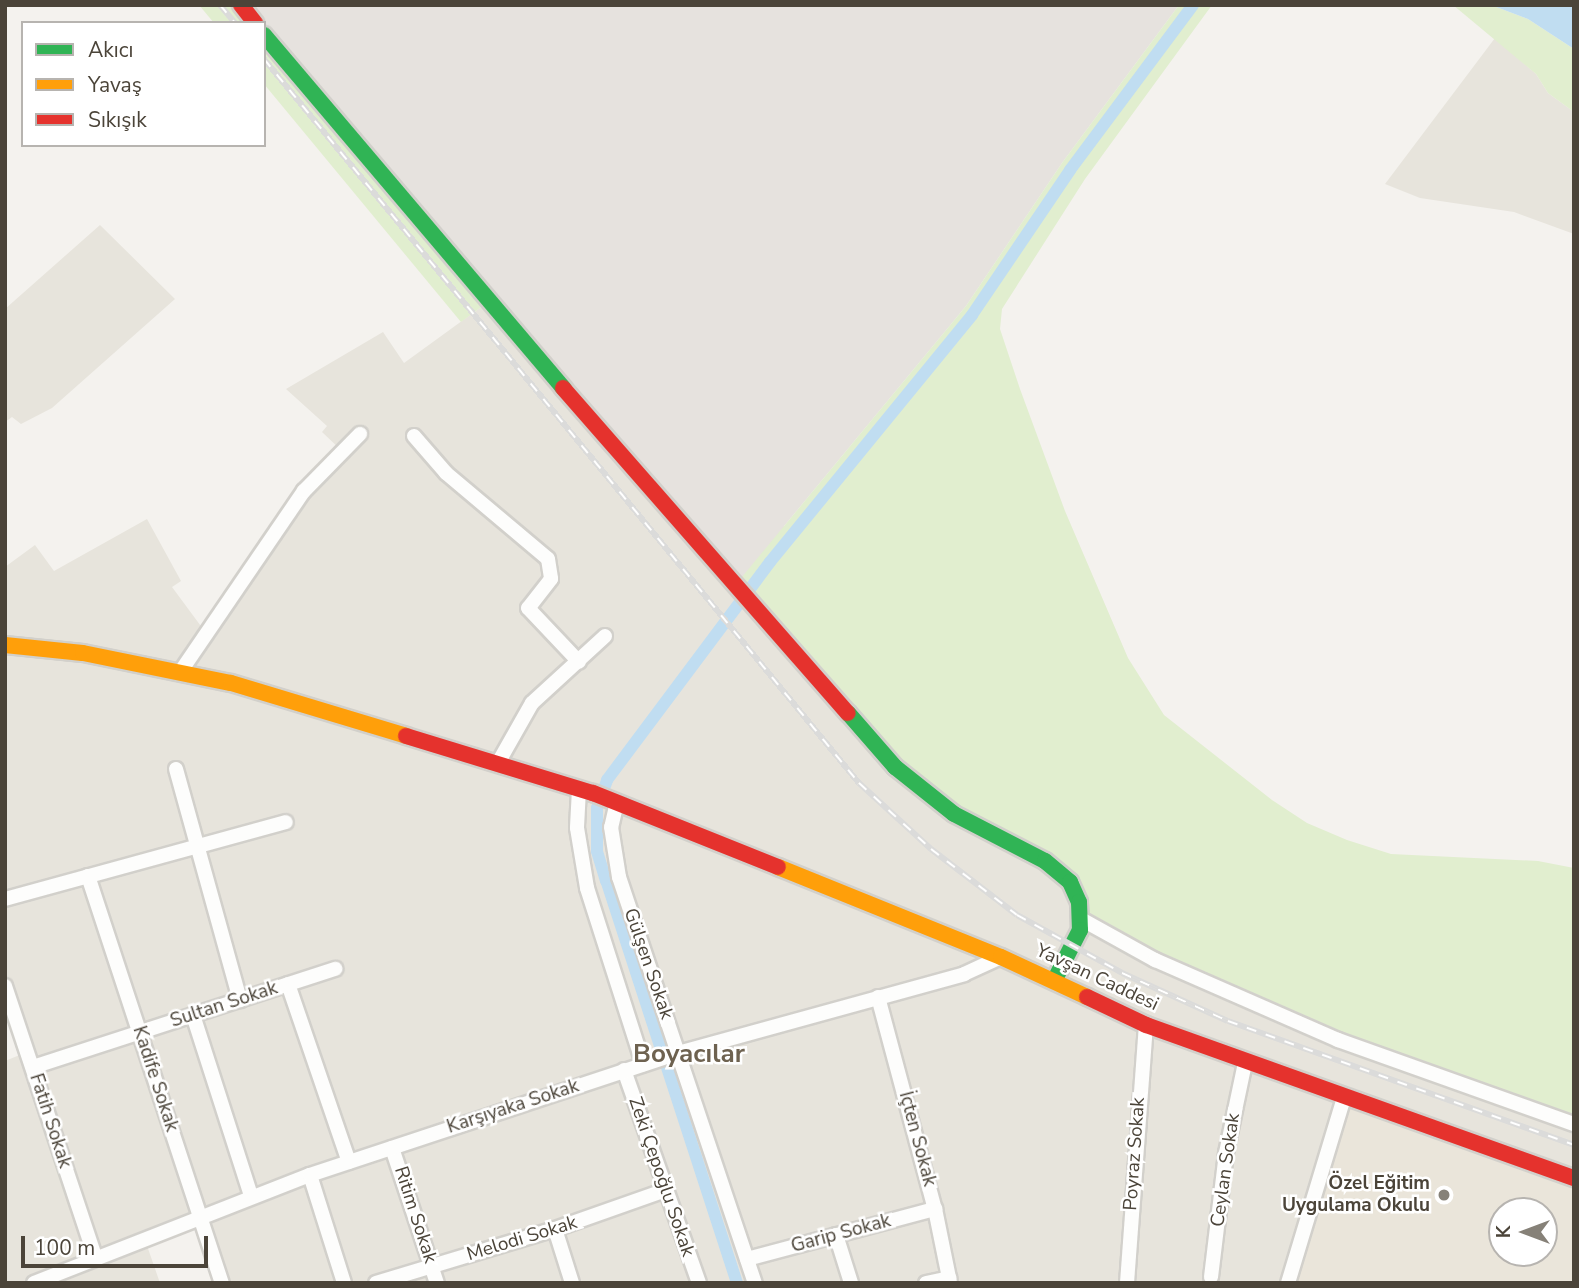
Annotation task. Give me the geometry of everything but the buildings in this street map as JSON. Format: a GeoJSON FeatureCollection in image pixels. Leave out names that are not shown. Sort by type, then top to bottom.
{"type":"FeatureCollection","features":[{"type":"Feature","properties":{"kind":"street"},"geometry":{"type":"LineString","coordinates":[[241,5],[253,21]]}},
{"type":"Feature","properties":{"kind":"street"},"geometry":{"type":"LineString","coordinates":[[266,37],[505,322],[758,606],[895,767],[954,814],[1055,867],[1075,891],[1081,919],[1073,949],[1054,981]]}},
{"type":"Feature","properties":{"kind":"street"},"geometry":{"type":"LineString","coordinates":[[181,671],[304,491],[359,434]]}},
{"type":"Feature","properties":{"kind":"street"},"geometry":{"type":"LineString","coordinates":[[414,436],[446,473],[548,559],[551,579],[528,608],[579,662]]}},
{"type":"Feature","properties":{"kind":"street"},"geometry":{"type":"LineString","coordinates":[[498,763],[532,703],[605,636]]}},
{"type":"Feature","properties":{"kind":"street","name":"Yavşan Caddesi"},"geometry":{"type":"LineString","coordinates":[[5,645],[83,653],[181,671],[308,704],[586,791],[1001,957],[1146,1025],[1245,1063],[1574,1178]]}},
{"type":"Feature","properties":{"kind":"street"},"geometry":{"type":"LineString","coordinates":[[176,769],[240,1000]]}},
{"type":"Feature","properties":{"kind":"street"},"geometry":{"type":"LineString","coordinates":[[586,791],[577,828],[587,888],[649,1062]]}},
{"type":"Feature","properties":{"kind":"street","name":"Gülşen Sokak"},"geometry":{"type":"LineString","coordinates":[[613,801],[611,827],[614,858],[674,1054],[755,1283]]}},
{"type":"Feature","properties":{"kind":"street"},"geometry":{"type":"LineString","coordinates":[[5,899],[286,822]]}},
{"type":"Feature","properties":{"kind":"street","name":"Kadife Sokak"},"geometry":{"type":"LineString","coordinates":[[88,876],[222,1283]]}},
{"type":"Feature","properties":{"kind":"street"},"geometry":{"type":"LineString","coordinates":[[1081,919],[1155,960],[1338,1040],[1574,1124]]}},
{"type":"Feature","properties":{"kind":"street","name":"Karşıyaka Sokak"},"geometry":{"type":"LineString","coordinates":[[34,1283],[199,1215],[310,1175],[674,1054],[964,974],[1001,957]]}},
{"type":"Feature","properties":{"kind":"street","name":"Sultan Sokak"},"geometry":{"type":"LineString","coordinates":[[33,1068],[335,969]]}},
{"type":"Feature","properties":{"kind":"street"},"geometry":{"type":"LineString","coordinates":[[288,984],[349,1162]]}},
{"type":"Feature","properties":{"kind":"street","name":"Fatih Sokak"},"geometry":{"type":"LineString","coordinates":[[5,986],[95,1256]]}},
{"type":"Feature","properties":{"kind":"street","name":"İçten Sokak"},"geometry":{"type":"LineString","coordinates":[[878,997],[935,1209],[950,1280]]}},
{"type":"Feature","properties":{"kind":"street"},"geometry":{"type":"LineString","coordinates":[[192,1015],[251,1196]]}},
{"type":"Feature","properties":{"kind":"street","name":"Poyraz Sokak"},"geometry":{"type":"LineString","coordinates":[[1128,1283],[1146,1025]]}},
{"type":"Feature","properties":{"kind":"street","name":"Ceylan Sokak"},"geometry":{"type":"LineString","coordinates":[[1211,1277],[1226,1153],[1245,1063]]}},
{"type":"Feature","properties":{"kind":"street","name":"Zeki Çepoğlu Sokak"},"geometry":{"type":"LineString","coordinates":[[624,1070],[699,1283]]}},
{"type":"Feature","properties":{"kind":"street"},"geometry":{"type":"LineString","coordinates":[[1288,1283],[1344,1098]]}},
{"type":"Feature","properties":{"kind":"street","name":"Ritim Sokak"},"geometry":{"type":"LineString","coordinates":[[392,1148],[437,1283]]}},
{"type":"Feature","properties":{"kind":"street"},"geometry":{"type":"LineString","coordinates":[[310,1175],[344,1283]]}},
{"type":"Feature","properties":{"kind":"street","name":"Melodi Sokak"},"geometry":{"type":"LineString","coordinates":[[376,1283],[555,1229],[666,1190]]}},
{"type":"Feature","properties":{"kind":"street","name":"Garip Sokak"},"geometry":{"type":"LineString","coordinates":[[747,1259],[935,1209]]}},
{"type":"Feature","properties":{"kind":"street"},"geometry":{"type":"LineString","coordinates":[[555,1229],[572,1283]]}},
{"type":"Feature","properties":{"kind":"street"},"geometry":{"type":"LineString","coordinates":[[836,1236],[851,1283]]}},
{"type":"Feature","properties":{"kind":"street"},"geometry":{"type":"LineString","coordinates":[[926,1283],[950,1280]]}},
{"type":"Feature","properties":{"kind":"shaded area"},"geometry":{"type":"Polygon","coordinates":[[[241,5],[1179,5],[1062,163],[966,306],[737,583],[266,37],[266,21],[261,21],[241,5]]]}},
{"type":"Feature","properties":{"kind":"shaded area"},"geometry":{"type":"Polygon","coordinates":[[[1495,38],[1536,74],[1548,93],[1574,112],[1574,234],[1514,212],[1420,198],[1385,184],[1495,38]]]}},
{"type":"Feature","properties":{"kind":"shaded area"},"geometry":{"type":"Polygon","coordinates":[[[100,225],[175,299],[52,408],[21,424],[12,417],[5,422],[5,309],[100,225]]]}},
{"type":"Feature","properties":{"kind":"shaded area"},"geometry":{"type":"Polygon","coordinates":[[[488,302],[1574,1124],[1574,1283],[222,1283],[199,1216],[144,1237],[160,1283],[5,1283],[5,1061],[27,1052],[5,986],[5,567],[35,545],[54,571],[147,519],[181,581],[172,587],[206,633],[342,451],[322,432],[327,426],[286,389],[383,332],[404,363],[488,302]]]}},
{"type":"Feature","properties":{"kind":"shaded area","name":"Özel Eğitim Uygulama Okulu"},"geometry":{"type":"Polygon","coordinates":[[[1344,1098],[1574,1178],[1574,1283],[1288,1283],[1344,1098]]]}},
{"type":"Feature","properties":{"kind":"green space"},"geometry":{"type":"Polygon","coordinates":[[[199,5],[241,5],[253,21],[212,21],[199,5]]]}},
{"type":"Feature","properties":{"kind":"green space"},"geometry":{"type":"Polygon","coordinates":[[[1179,5],[1212,5],[1085,179],[1002,309],[1000,329],[1020,389],[1065,511],[1128,658],[1164,715],[1272,800],[1307,823],[1347,840],[1391,854],[1538,861],[1574,868],[1574,1124],[1410,1068],[1081,919],[1075,892],[936,802],[737,583],[966,306],[1062,163],[1179,5]]]}},
{"type":"Feature","properties":{"kind":"green space"},"geometry":{"type":"Polygon","coordinates":[[[1453,5],[1491,5],[1528,19],[1574,49],[1574,112],[1548,93],[1536,74],[1453,5]]]}},
{"type":"Feature","properties":{"kind":"green space"},"geometry":{"type":"Polygon","coordinates":[[[266,37],[488,302],[461,322],[266,86],[266,37]]]}},
{"type":"Feature","properties":{"kind":"water"},"geometry":{"type":"Polygon","coordinates":[[[1491,5],[1574,5],[1574,49],[1528,19],[1491,5]]]}},
{"type":"Feature","properties":{"kind":"waterway"},"geometry":{"type":"LineString","coordinates":[[737,1283],[597,851],[597,808],[607,780],[770,562],[972,315],[1070,170],[1193,5]]}},
{"type":"Feature","properties":{"kind":"railway"},"geometry":{"type":"LineString","coordinates":[[220,5],[233,21]]}},
{"type":"Feature","properties":{"kind":"railway"},"geometry":{"type":"LineString","coordinates":[[266,61],[859,783],[931,849],[1017,915],[1122,973],[1228,1021],[1574,1145]]}},
{"type":"Feature","properties":{"kind":"traffic: fast"},"geometry":{"type":"LineString","coordinates":[[266,37],[563,388]]}},
{"type":"Feature","properties":{"kind":"traffic: fast"},"geometry":{"type":"LineString","coordinates":[[848,713],[895,767],[954,814],[1045,861],[1070,882],[1079,902],[1080,930],[1054,981]]}},
{"type":"Feature","properties":{"kind":"traffic: slow"},"geometry":{"type":"LineString","coordinates":[[5,645],[83,653],[231,683],[406,736]]}},
{"type":"Feature","properties":{"kind":"traffic: slow"},"geometry":{"type":"LineString","coordinates":[[778,867],[1001,957],[1087,997]]}},
{"type":"Feature","properties":{"kind":"traffic: jam"},"geometry":{"type":"LineString","coordinates":[[241,5],[253,21]]}},
{"type":"Feature","properties":{"kind":"traffic: jam"},"geometry":{"type":"LineString","coordinates":[[563,388],[848,713]]}},
{"type":"Feature","properties":{"kind":"traffic: jam"},"geometry":{"type":"LineString","coordinates":[[406,736],[593,793],[778,867]]}},
{"type":"Feature","properties":{"kind":"traffic: jam"},"geometry":{"type":"LineString","coordinates":[[1087,997],[1146,1025],[1574,1178]]}},
{"type":"Feature","properties":{"kind":"place","name":"Özel Eğitim Uygulama Okulu"},"geometry":{"type":"Point","coordinates":[1444,1195]}},
{"type":"Feature","properties":{"kind":"district","name":"Boyacılar"},"geometry":{"type":"Point","coordinates":[689,1054]}}]}
